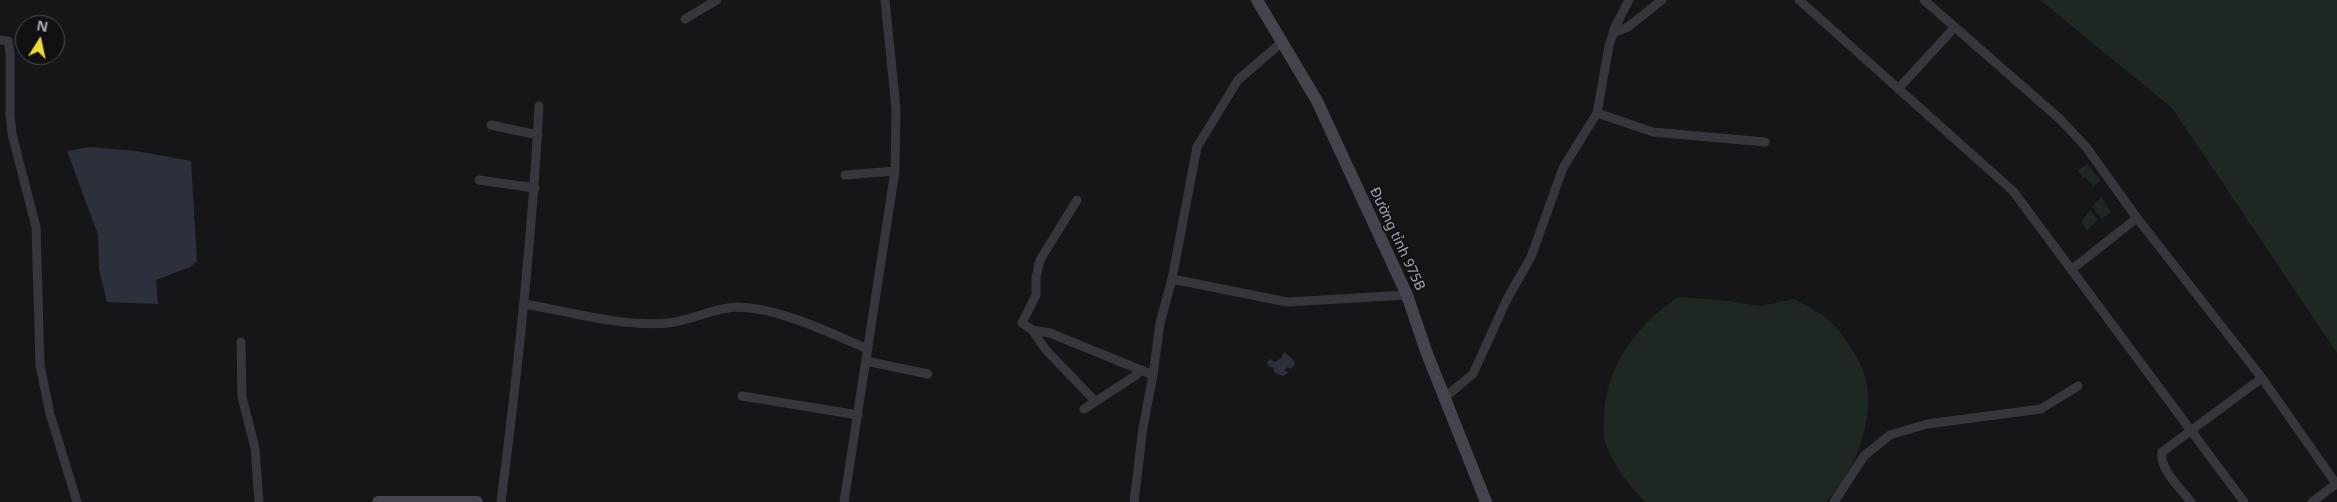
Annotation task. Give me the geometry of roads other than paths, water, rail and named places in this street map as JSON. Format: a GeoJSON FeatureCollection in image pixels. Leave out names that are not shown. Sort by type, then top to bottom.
{"type":"FeatureCollection","features":[{"type":"Feature","properties":{"kind":"main road","name":"Đường tỉnh 975B"},"geometry":{"type":"LineString","coordinates":[[1257,0],[1317,101],[1407,295],[1486,502]]}},
{"type":"Feature","properties":{"kind":"main road"},"geometry":{"type":"LineString","coordinates":[[378,502],[477,502]]}},
{"type":"Feature","properties":{"kind":"street"},"geometry":{"type":"LineString","coordinates":[[685,19],[717,0]]}},
{"type":"Feature","properties":{"kind":"street"},"geometry":{"type":"LineString","coordinates":[[844,502],[895,171],[896,109],[886,0]]}},
{"type":"Feature","properties":{"kind":"street"},"geometry":{"type":"LineString","coordinates":[[1445,397],[1473,374],[1507,299],[1532,256],[1563,168],[1597,113],[1613,33],[1630,0]]}},
{"type":"Feature","properties":{"kind":"street"},"geometry":{"type":"LineString","coordinates":[[1613,33],[1628,27],[1662,0]]}},
{"type":"Feature","properties":{"kind":"street"},"geometry":{"type":"LineString","coordinates":[[1799,0],[2012,191],[2244,502]]}},
{"type":"Feature","properties":{"kind":"street"},"geometry":{"type":"LineString","coordinates":[[1924,0],[2067,127],[2086,147],[2137,218],[2262,378],[2336,484],[2312,502]]}},
{"type":"Feature","properties":{"kind":"street"},"geometry":{"type":"LineString","coordinates":[[1898,89],[1954,28]]}},
{"type":"Feature","properties":{"kind":"street"},"geometry":{"type":"LineString","coordinates":[[0,40],[8,41],[10,51],[10,115],[12,134],[36,227],[40,365],[50,414],[77,502]]}},
{"type":"Feature","properties":{"kind":"street"},"geometry":{"type":"LineString","coordinates":[[1134,502],[1143,428],[1160,323],[1172,279],[1197,147],[1238,80],[1282,42]]}},
{"type":"Feature","properties":{"kind":"street"},"geometry":{"type":"LineString","coordinates":[[501,502],[525,304],[535,188],[539,106]]}},
{"type":"Feature","properties":{"kind":"street"},"geometry":{"type":"LineString","coordinates":[[1597,113],[1652,132],[1765,142]]}},
{"type":"Feature","properties":{"kind":"street"},"geometry":{"type":"LineString","coordinates":[[492,125],[538,135]]}},
{"type":"Feature","properties":{"kind":"street"},"geometry":{"type":"LineString","coordinates":[[845,174],[895,171]]}},
{"type":"Feature","properties":{"kind":"street"},"geometry":{"type":"LineString","coordinates":[[479,180],[535,188]]}},
{"type":"Feature","properties":{"kind":"street"},"geometry":{"type":"LineString","coordinates":[[1077,200],[1040,260],[1036,277],[1036,295],[1022,323],[1032,330],[1046,350],[1095,401]]}},
{"type":"Feature","properties":{"kind":"street"},"geometry":{"type":"LineString","coordinates":[[2071,270],[2137,218]]}},
{"type":"Feature","properties":{"kind":"street"},"geometry":{"type":"LineString","coordinates":[[1172,279],[1287,302],[1407,295]]}},
{"type":"Feature","properties":{"kind":"street"},"geometry":{"type":"LineString","coordinates":[[525,304],[625,322],[648,323],[668,323],[738,308],[794,318],[868,349]]}},
{"type":"Feature","properties":{"kind":"street"},"geometry":{"type":"LineString","coordinates":[[1032,330],[1050,334],[1153,375]]}},
{"type":"Feature","properties":{"kind":"street"},"geometry":{"type":"LineString","coordinates":[[241,342],[242,397],[255,448],[259,502]]}},
{"type":"Feature","properties":{"kind":"street"},"geometry":{"type":"LineString","coordinates":[[866,362],[928,374]]}},
{"type":"Feature","properties":{"kind":"street"},"geometry":{"type":"LineString","coordinates":[[1084,409],[1135,376],[1140,370]]}},
{"type":"Feature","properties":{"kind":"street"},"geometry":{"type":"LineString","coordinates":[[2191,502],[2169,473],[2161,458],[2162,452],[2262,378]]}},
{"type":"Feature","properties":{"kind":"street"},"geometry":{"type":"LineString","coordinates":[[1834,502],[1864,456],[1890,435],[1927,424],[2040,409],[2078,386]]}},
{"type":"Feature","properties":{"kind":"street"},"geometry":{"type":"LineString","coordinates":[[742,396],[858,415]]}}]}
